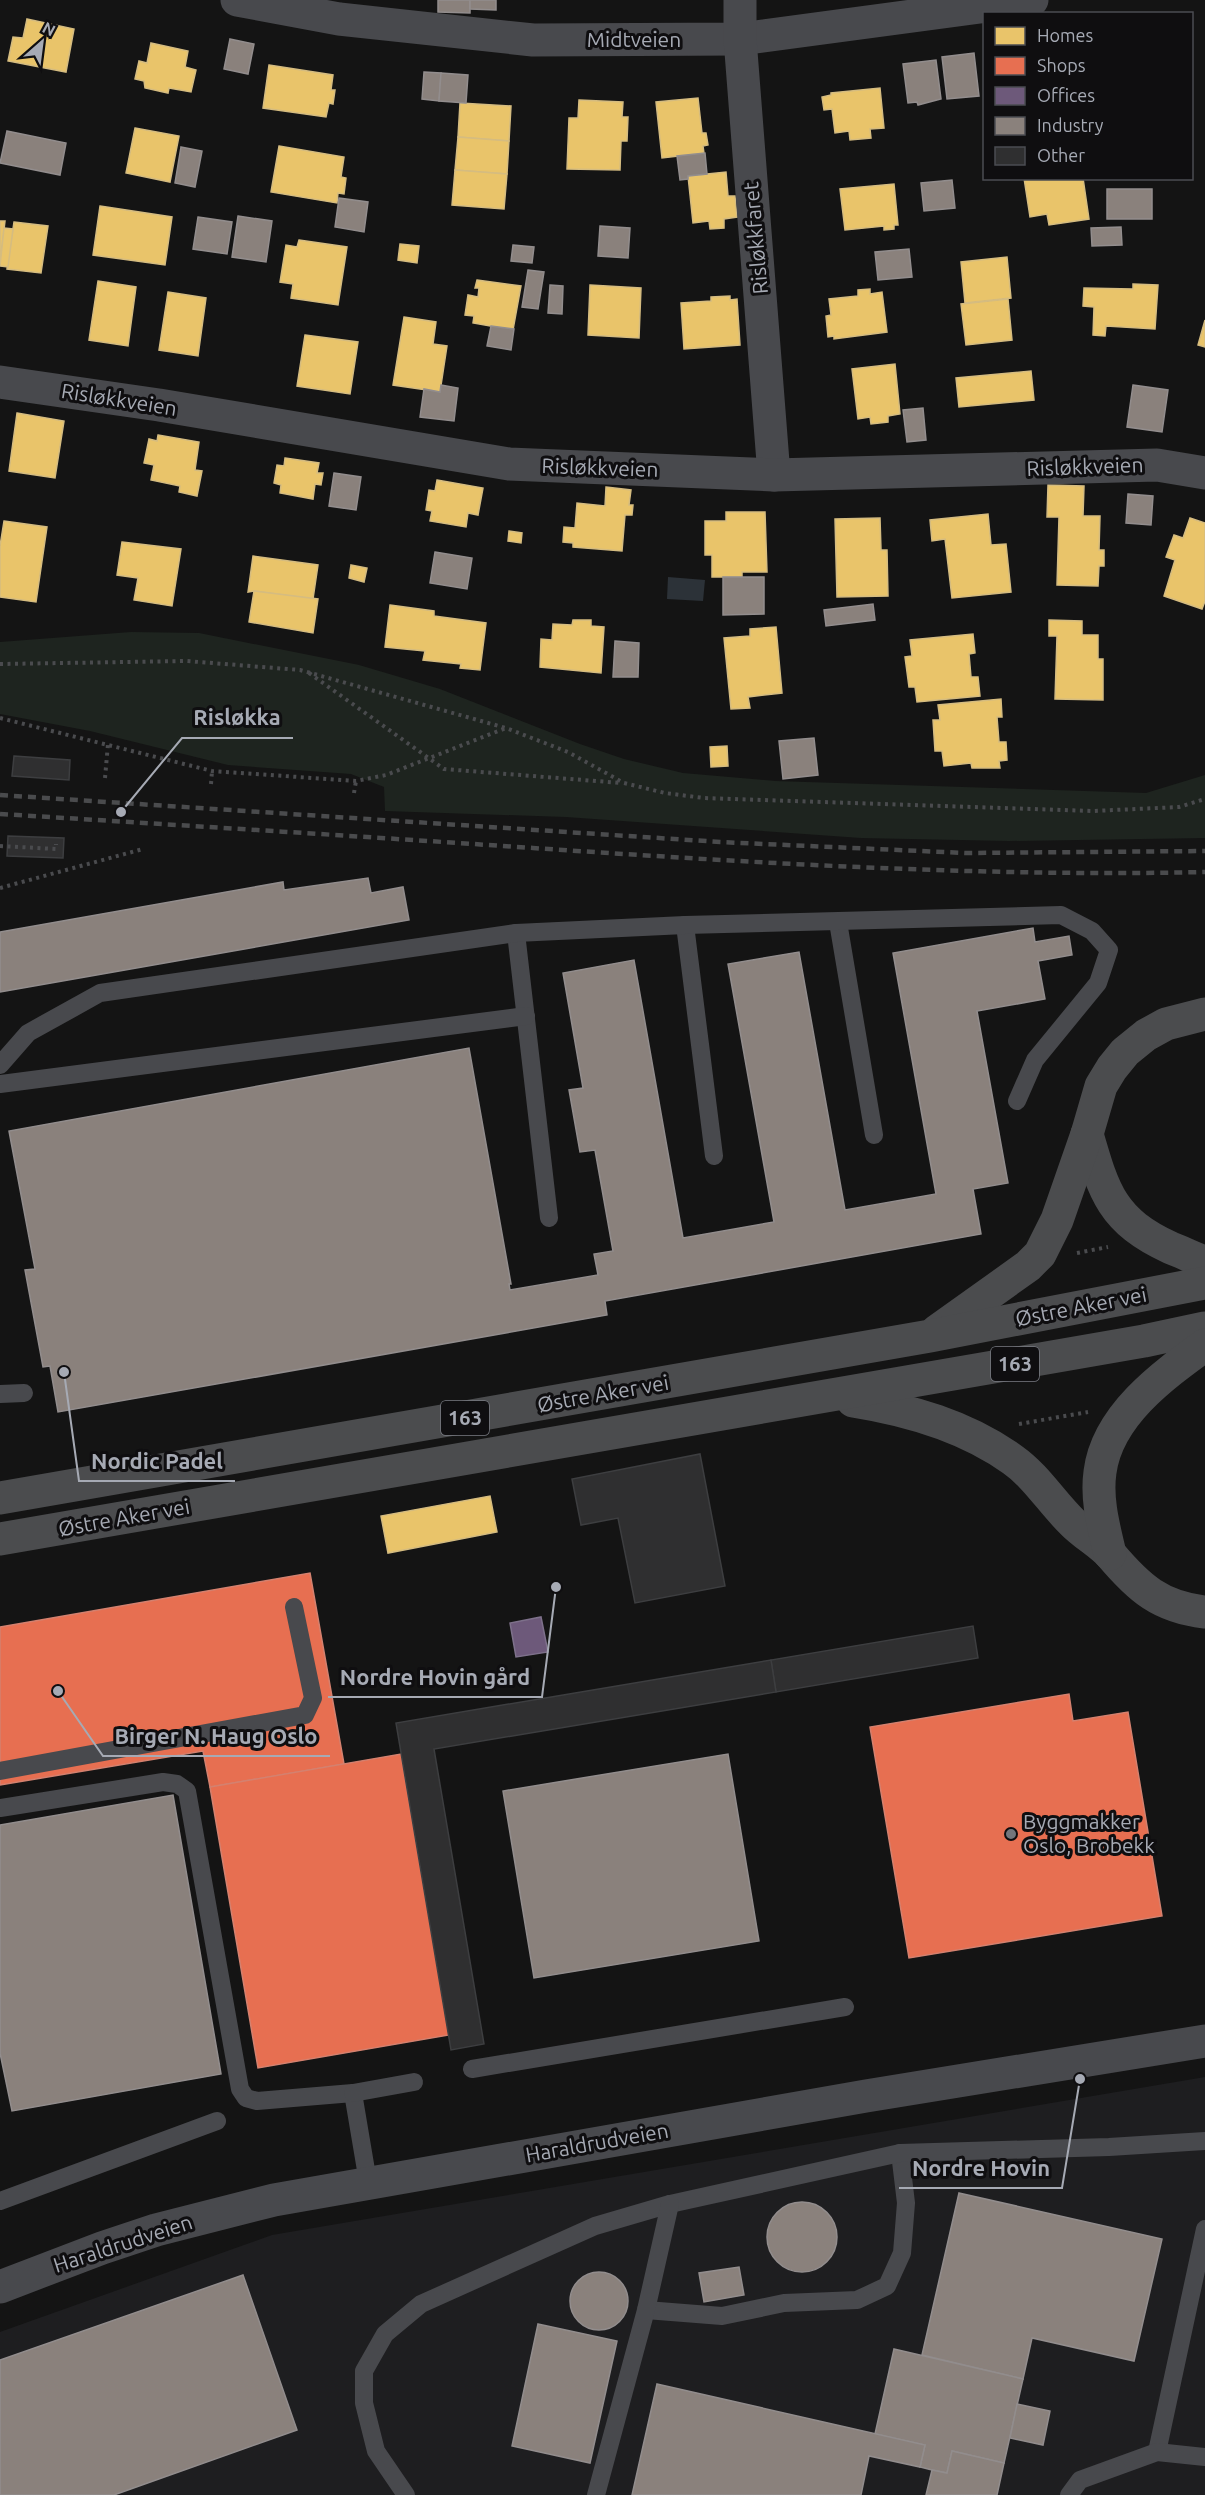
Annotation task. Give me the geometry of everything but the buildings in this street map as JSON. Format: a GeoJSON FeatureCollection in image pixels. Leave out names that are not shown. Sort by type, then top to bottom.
{"type":"FeatureCollection","features":[{"type":"Feature","properties":{"kind":"highway"},"geometry":{"type":"LineString","coordinates":[[930,1336],[1028,1266],[1040,1254],[1057,1220],[1088,1134],[1101,1086],[1125,1052],[1166,1024],[1205,1014]]}},
{"type":"Feature","properties":{"kind":"highway"},"geometry":{"type":"LineString","coordinates":[[1088,1134],[1100,1180],[1123,1218],[1146,1237],[1205,1262]]}},
{"type":"Feature","properties":{"kind":"highway","name":"Østre Aker vei"},"geometry":{"type":"LineString","coordinates":[[0,1498],[930,1336],[1205,1283]]}},
{"type":"Feature","properties":{"kind":"highway","name":"Østre Aker vei"},"geometry":{"type":"LineString","coordinates":[[0,1539],[1144,1341],[1205,1328]]}},
{"type":"Feature","properties":{"kind":"highway"},"geometry":{"type":"LineString","coordinates":[[1110,1554],[1102,1516],[1100,1472],[1114,1431],[1156,1383],[1205,1345]]}},
{"type":"Feature","properties":{"kind":"highway"},"geometry":{"type":"LineString","coordinates":[[824,1397],[898,1408],[974,1436],[1015,1462],[1034,1479],[1073,1523],[1110,1554],[1124,1573],[1153,1596],[1173,1606],[1205,1612]]}},
{"type":"Feature","properties":{"kind":"street","name":"Midtveien"},"geometry":{"type":"LineString","coordinates":[[237,0],[339,19],[533,40],[740,39],[1032,0]]}},
{"type":"Feature","properties":{"kind":"street","name":"Risløkkfaret"},"geometry":{"type":"LineString","coordinates":[[740,0],[740,39],[774,475]]}},
{"type":"Feature","properties":{"kind":"street","name":"Risløkkveien"},"geometry":{"type":"LineString","coordinates":[[0,382],[159,405],[509,464],[774,475],[1157,465],[1205,473]]}},
{"type":"Feature","properties":{"kind":"street","name":"Haraldrudveien"},"geometry":{"type":"LineString","coordinates":[[0,2287],[156,2230],[274,2200],[368,2182],[1205,2041]]}},
{"type":"Feature","properties":{"kind":"lane"},"geometry":{"type":"LineString","coordinates":[[0,1065],[28,1033],[100,993],[516,933],[685,925],[1061,915],[1092,931],[1109,950],[1098,983],[1035,1060],[1017,1101]]}},
{"type":"Feature","properties":{"kind":"lane"},"geometry":{"type":"LineString","coordinates":[[838,922],[874,1135]]}},
{"type":"Feature","properties":{"kind":"lane"},"geometry":{"type":"LineString","coordinates":[[685,925],[714,1156]]}},
{"type":"Feature","properties":{"kind":"lane"},"geometry":{"type":"LineString","coordinates":[[516,933],[549,1218]]}},
{"type":"Feature","properties":{"kind":"lane"},"geometry":{"type":"LineString","coordinates":[[0,1084],[526,1016]]}},
{"type":"Feature","properties":{"kind":"lane"},"geometry":{"type":"LineString","coordinates":[[0,1394],[24,1393]]}},
{"type":"Feature","properties":{"kind":"lane"},"geometry":{"type":"LineString","coordinates":[[0,1771],[305,1715],[313,1698],[294,1607]]}},
{"type":"Feature","properties":{"kind":"lane"},"geometry":{"type":"LineString","coordinates":[[0,1808],[163,1782],[177,1785],[187,1791],[240,2089],[246,2098],[257,2101],[353,2092],[414,2082]]}},
{"type":"Feature","properties":{"kind":"lane"},"geometry":{"type":"LineString","coordinates":[[472,2070],[845,2007]]}},
{"type":"Feature","properties":{"kind":"lane"},"geometry":{"type":"LineString","coordinates":[[353,2092],[368,2182]]}},
{"type":"Feature","properties":{"kind":"lane"},"geometry":{"type":"LineString","coordinates":[[0,2201],[217,2121]]}},
{"type":"Feature","properties":{"kind":"lane"},"geometry":{"type":"LineString","coordinates":[[406,2495],[376,2451],[364,2403],[364,2371],[385,2334],[421,2304],[596,2226],[670,2204],[900,2152],[1109,2147],[1205,2141]]}},
{"type":"Feature","properties":{"kind":"lane"},"geometry":{"type":"LineString","coordinates":[[646,2310],[722,2316],[784,2303],[857,2300],[887,2286],[902,2253],[906,2203],[900,2152]]}},
{"type":"Feature","properties":{"kind":"lane"},"geometry":{"type":"LineString","coordinates":[[596,2495],[646,2310],[670,2204]]}},
{"type":"Feature","properties":{"kind":"lane"},"geometry":{"type":"LineString","coordinates":[[1157,2452],[1205,2229]]}},
{"type":"Feature","properties":{"kind":"lane"},"geometry":{"type":"LineString","coordinates":[[1069,2495],[1080,2480],[1157,2452],[1205,2457]]}},
{"type":"Feature","properties":{"kind":"path"},"geometry":{"type":"LineString","coordinates":[[0,664],[187,661],[305,671],[506,728],[568,752],[623,783]]}},
{"type":"Feature","properties":{"kind":"path"},"geometry":{"type":"LineString","coordinates":[[305,671],[444,769],[623,783],[665,793],[704,798],[1093,811],[1179,807],[1205,799]]}},
{"type":"Feature","properties":{"kind":"path"},"geometry":{"type":"LineString","coordinates":[[0,718],[212,771],[356,782],[386,775],[506,728]]}},
{"type":"Feature","properties":{"kind":"path"},"geometry":{"type":"LineString","coordinates":[[105,778],[108,744]]}},
{"type":"Feature","properties":{"kind":"path"},"geometry":{"type":"LineString","coordinates":[[210,784],[212,771]]}},
{"type":"Feature","properties":{"kind":"path"},"geometry":{"type":"LineString","coordinates":[[354,793],[356,782]]}},
{"type":"Feature","properties":{"kind":"path"},"geometry":{"type":"LineString","coordinates":[[0,846],[56,849],[56,844]]}},
{"type":"Feature","properties":{"kind":"path"},"geometry":{"type":"LineString","coordinates":[[0,888],[143,849]]}},
{"type":"Feature","properties":{"kind":"path"},"geometry":{"type":"LineString","coordinates":[[1071,1254],[1116,1246]]}},
{"type":"Feature","properties":{"kind":"path"},"geometry":{"type":"LineString","coordinates":[[1013,1425],[1099,1410]]}},
{"type":"Feature","properties":{"kind":"shaded area"},"geometry":{"type":"Polygon","coordinates":[[[668,577],[705,580],[703,601],[667,599],[668,577]]]}},
{"type":"Feature","properties":{"kind":"shaded area"},"geometry":{"type":"Polygon","coordinates":[[[131,632],[199,633],[359,665],[440,689],[624,759],[683,773],[775,781],[1146,793],[1205,775],[1205,838],[1009,841],[861,838],[566,817],[385,811],[384,787],[351,774],[228,765],[90,731],[0,714],[0,642],[131,632]]]}},
{"type":"Feature","properties":{"kind":"shaded area"},"geometry":{"type":"Polygon","coordinates":[[[1205,2077],[1205,2495],[0,2495],[0,2332],[272,2235],[1205,2077]]]}},
{"type":"Feature","properties":{"kind":"railway"},"geometry":{"type":"LineString","coordinates":[[0,795],[720,842],[966,853],[1205,851]]}},
{"type":"Feature","properties":{"kind":"railway"},"geometry":{"type":"LineString","coordinates":[[0,814],[785,864],[953,871],[1205,872]]}},
{"type":"Feature","properties":{"kind":"place","name":"Risløkka"},"geometry":{"type":"Point","coordinates":[121,812]}},
{"type":"Feature","properties":{"kind":"place","name":"Nordic Padel"},"geometry":{"type":"Point","coordinates":[64,1372]}},
{"type":"Feature","properties":{"kind":"place","name":"Nordre Hovin gård"},"geometry":{"type":"Point","coordinates":[556,1587]}},
{"type":"Feature","properties":{"kind":"place","name":"Birger N. Haug Oslo"},"geometry":{"type":"Point","coordinates":[58,1691]}},
{"type":"Feature","properties":{"kind":"place","name":"Byggmakker Oslo, Brobekk"},"geometry":{"type":"Point","coordinates":[1011,1834]}},
{"type":"Feature","properties":{"kind":"place","name":"Nordre Hovin"},"geometry":{"type":"Point","coordinates":[1080,2079]}}]}
